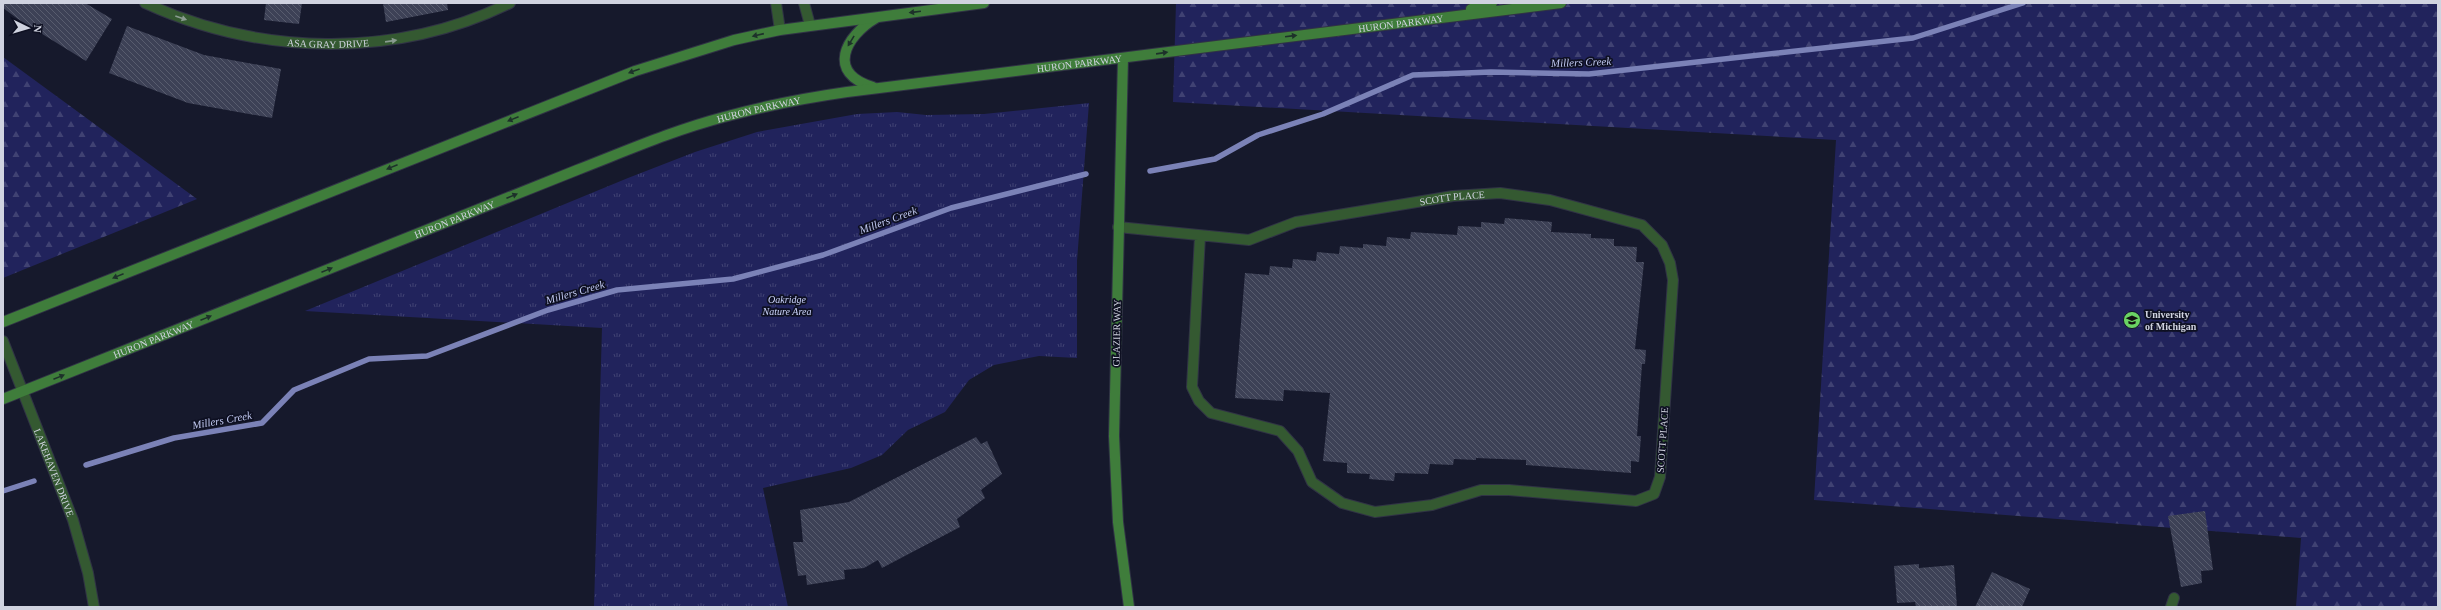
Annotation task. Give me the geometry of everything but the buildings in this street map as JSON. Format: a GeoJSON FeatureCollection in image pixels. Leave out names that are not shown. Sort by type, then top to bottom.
{"type":"FeatureCollection","features":[{"type":"Feature","properties":{"kind":"main road"},"geometry":{"type":"LineString","coordinates":[[3,322],[635,71],[720,44],[780,30],[984,3]]}},
{"type":"Feature","properties":{"kind":"main road"},"geometry":{"type":"LineString","coordinates":[[1444,18],[1492,3]]}},
{"type":"Feature","properties":{"kind":"main road","name":"HURON PARKWAY"},"geometry":{"type":"LineString","coordinates":[[3,399],[671,134],[723,117],[789,101],[878,88],[1561,3]]}},
{"type":"Feature","properties":{"kind":"main road"},"geometry":{"type":"LineString","coordinates":[[878,88],[852,78],[845,65],[845,58],[851,39],[857,31],[880,16]]}},
{"type":"Feature","properties":{"kind":"main road","name":"GLAZIER WAY"},"geometry":{"type":"LineString","coordinates":[[1123,58],[1114,436],[1118,522],[1129,607]]}},
{"type":"Feature","properties":{"kind":"street","name":"ASA GRAY DRIVE"},"geometry":{"type":"LineString","coordinates":[[145,3],[166,13],[213,29],[259,40],[322,44],[368,44],[399,40],[438,31],[490,13],[510,3]]}},
{"type":"Feature","properties":{"kind":"street"},"geometry":{"type":"LineString","coordinates":[[776,3],[780,30]]}},
{"type":"Feature","properties":{"kind":"street"},"geometry":{"type":"LineString","coordinates":[[804,3],[810,25]]}},
{"type":"Feature","properties":{"kind":"street","name":"SCOTT PLACE"},"geometry":{"type":"LineString","coordinates":[[1118,227],[1249,240],[1296,222],[1453,196],[1500,193],[1550,200],[1642,225],[1662,245],[1670,263],[1673,280],[1660,477],[1654,494],[1636,501],[1509,490],[1481,490],[1432,505],[1375,512],[1342,503],[1312,482],[1298,451],[1280,431],[1211,413],[1198,401],[1192,387],[1200,236]]}},
{"type":"Feature","properties":{"kind":"street","name":"LAKEHAVEN DRIVE"},"geometry":{"type":"LineString","coordinates":[[3,341],[75,527],[88,572],[94,607]]}},
{"type":"Feature","properties":{"kind":"green space","name":"University of Michigan"},"geometry":{"type":"Polygon","coordinates":[[[1176,3],[2438,3],[2438,607],[2296,607],[2301,538],[1814,500],[1836,140],[1173,102],[1176,3]]]}},
{"type":"Feature","properties":{"kind":"green space"},"geometry":{"type":"Polygon","coordinates":[[[3,57],[197,199],[3,278],[3,57]]]}},
{"type":"Feature","properties":{"kind":"green space","name":"Oakridge Nature Area"},"geometry":{"type":"Polygon","coordinates":[[[1089,103],[1077,261],[1077,358],[1039,356],[994,365],[969,380],[945,412],[908,430],[882,455],[851,468],[763,488],[788,607],[594,607],[602,328],[305,311],[628,178],[695,152],[757,132],[857,114],[897,112],[926,115],[984,114],[1089,103]]]}},
{"type":"Feature","properties":{"kind":"waterway","name":"Millers Creek"},"geometry":{"type":"LineString","coordinates":[[1150,171],[1215,159],[1258,135],[1323,114],[1413,75],[1491,72],[1589,74],[1913,38],[2023,3]]}},
{"type":"Feature","properties":{"kind":"waterway","name":"Millers Creek"},"geometry":{"type":"LineString","coordinates":[[86,465],[174,438],[262,423],[294,390],[369,359],[427,356],[548,310],[617,290],[733,279],[823,255],[951,208],[1086,174]]}},
{"type":"Feature","properties":{"kind":"waterway","name":"Millers Creek"},"geometry":{"type":"LineString","coordinates":[[3,491],[34,481]]}},
{"type":"Feature","properties":{"kind":"place","name":"University of Michigan"},"geometry":{"type":"Point","coordinates":[2132,320]}}]}
